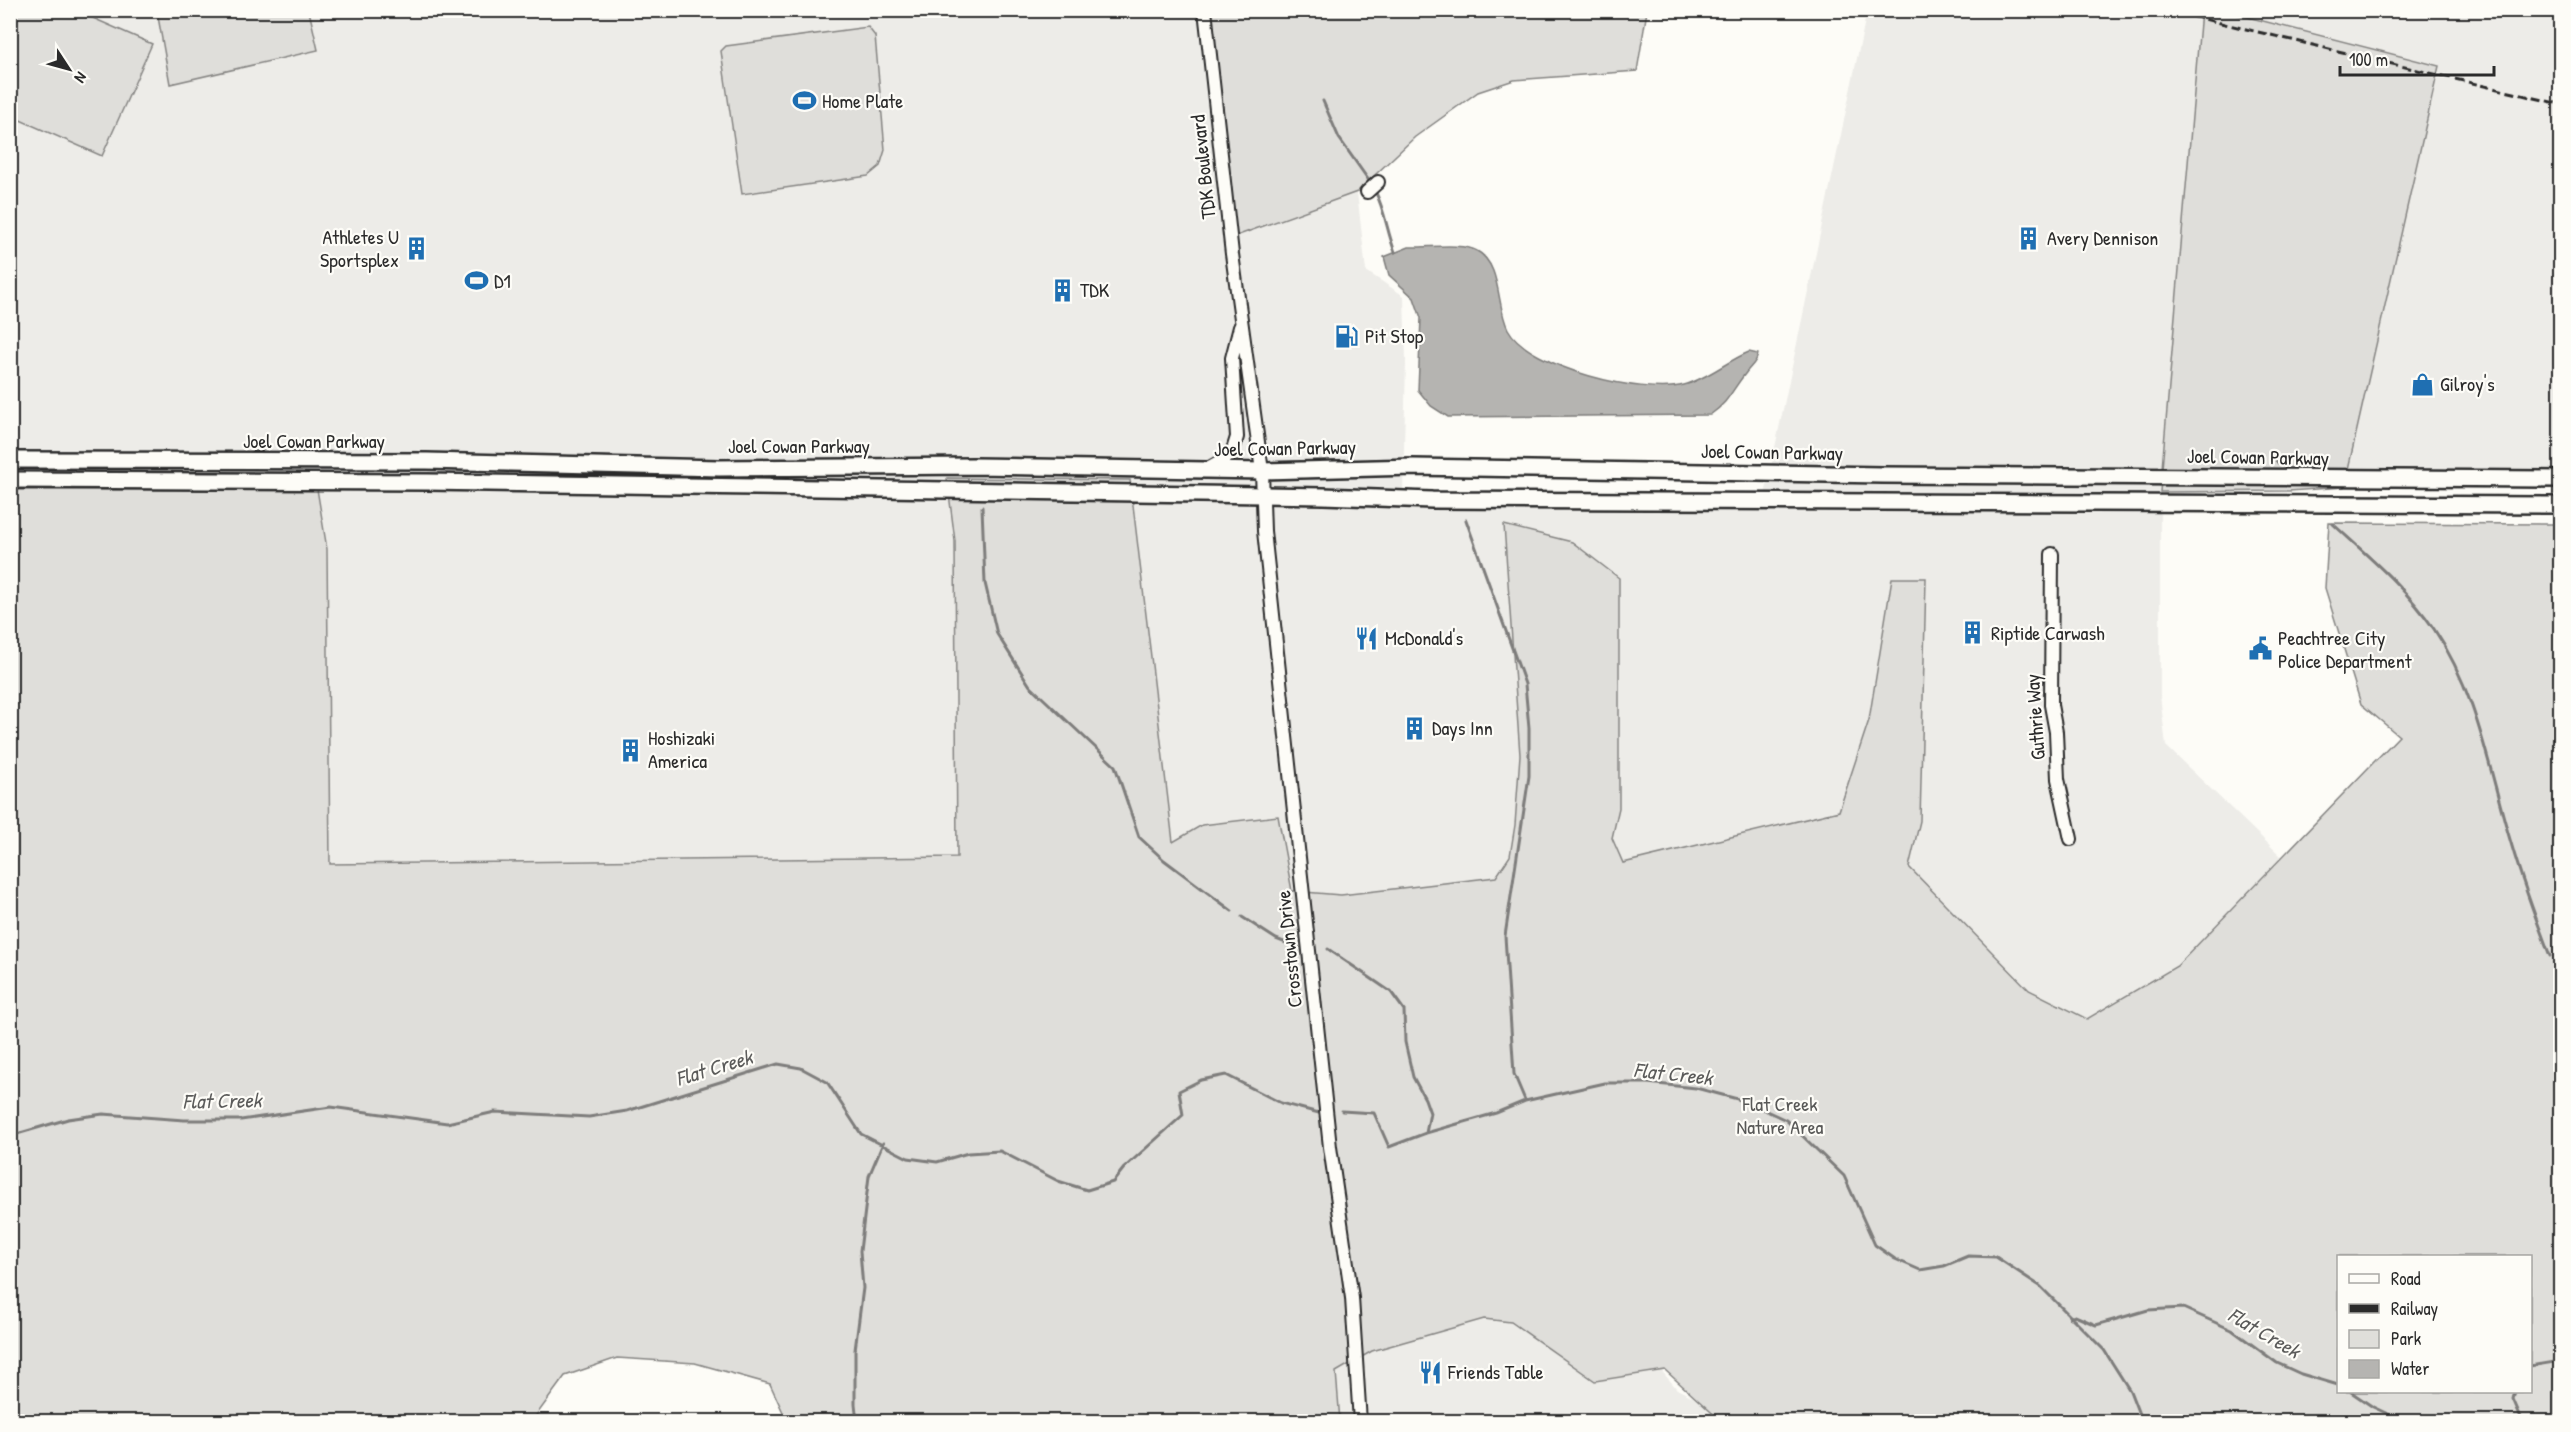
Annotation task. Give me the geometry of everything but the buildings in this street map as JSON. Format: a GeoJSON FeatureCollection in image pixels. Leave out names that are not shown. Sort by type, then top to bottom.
{"type":"FeatureCollection","features":[{"type":"Feature","properties":{"kind":"main road","name":"Joel Cowan Parkway"},"geometry":{"type":"LineString","coordinates":[[10,460],[427,461],[719,468],[975,466],[1262,471],[1413,467],[1882,475],[2560,479]]}},
{"type":"Feature","properties":{"kind":"main road","name":"Joel Cowan Parkway"},"geometry":{"type":"LineString","coordinates":[[10,480],[428,482],[1262,495],[1432,500],[1763,499],[1884,503],[2560,505]]}},
{"type":"Feature","properties":{"kind":"street","name":"TDK Boulevard"},"geometry":{"type":"LineString","coordinates":[[1205,10],[1241,320],[1262,471]]}},
{"type":"Feature","properties":{"kind":"street"},"geometry":{"type":"LineString","coordinates":[[1367,192],[1378,182]]}},
{"type":"Feature","properties":{"kind":"street","name":"TDK Boulevard"},"geometry":{"type":"LineString","coordinates":[[1206,470],[1233,450],[1237,436],[1232,358],[1241,320]]}},
{"type":"Feature","properties":{"kind":"street"},"geometry":{"type":"LineString","coordinates":[[427,461],[428,482]]}},
{"type":"Feature","properties":{"kind":"street","name":"Crosstown Drive"},"geometry":{"type":"LineString","coordinates":[[1262,471],[1265,549],[1329,1138],[1352,1298],[1360,1422]]}},
{"type":"Feature","properties":{"kind":"street","name":"Guthrie Way"},"geometry":{"type":"LineString","coordinates":[[2052,554],[2051,705],[2056,732],[2058,779],[2071,839]]}},
{"type":"Feature","properties":{"kind":"shaded area"},"geometry":{"type":"Polygon","coordinates":[[[10,11],[157,11],[170,83],[317,50],[309,11],[1209,11],[1236,235],[1357,192],[1366,271],[1404,296],[1406,361],[1403,493],[1765,495],[1867,11],[2201,11],[2160,492],[2160,695],[2166,746],[2282,857],[2177,966],[2097,1060],[1528,904],[1182,920],[1130,481],[947,478],[955,541],[957,857],[329,864],[327,549],[317,489],[11,490],[10,11]]]}},
{"type":"Feature","properties":{"kind":"shaded area"},"geometry":{"type":"Polygon","coordinates":[[[2224,11],[2560,11],[2560,486],[2344,487],[2439,67],[2224,11]]]}},
{"type":"Feature","properties":{"kind":"shaded area"},"geometry":{"type":"Polygon","coordinates":[[[1347,1304],[1631,1335],[1677,1389],[1693,1397],[1721,1421],[1219,1422],[1347,1304]]]}},
{"type":"Feature","properties":{"kind":"green space"},"geometry":{"type":"Polygon","coordinates":[[[11,10],[77,11],[152,44],[102,156],[11,116],[11,10]]]}},
{"type":"Feature","properties":{"kind":"green space"},"geometry":{"type":"Polygon","coordinates":[[[157,11],[309,11],[318,50],[170,84],[157,11]]]}},
{"type":"Feature","properties":{"kind":"green space"},"geometry":{"type":"Polygon","coordinates":[[[1209,11],[1647,11],[1637,71],[1514,80],[1478,92],[1415,137],[1357,192],[1236,236],[1209,11]]]}},
{"type":"Feature","properties":{"kind":"green space"},"geometry":{"type":"Polygon","coordinates":[[[2201,11],[2224,11],[2439,66],[2344,487],[2289,491],[2160,492],[2201,11]]]}},
{"type":"Feature","properties":{"kind":"green space","name":"Home Plate"},"geometry":{"type":"Polygon","coordinates":[[[868,27],[875,36],[885,150],[880,166],[868,176],[742,194],[721,51],[726,46],[868,27]]]}},
{"type":"Feature","properties":{"kind":"green space","name":"Flat Creek Nature Area"},"geometry":{"type":"Polygon","coordinates":[[[947,478],[1130,480],[1173,842],[1202,825],[1278,816],[1292,891],[1341,895],[1496,877],[1510,856],[1515,825],[1520,755],[1504,525],[1572,542],[1619,578],[1619,808],[1612,838],[1623,863],[1839,811],[1869,720],[1892,578],[1926,578],[1920,821],[1909,867],[2029,990],[2087,1019],[2177,966],[2399,736],[2361,704],[2325,588],[2329,523],[2560,524],[2560,1421],[1721,1421],[1665,1370],[1595,1381],[1511,1322],[1484,1319],[1372,1351],[1336,1372],[1340,1421],[787,1421],[770,1384],[695,1363],[617,1358],[565,1376],[532,1421],[11,1421],[10,490],[317,489],[327,549],[330,864],[957,857],[955,541],[947,478]]]}},
{"type":"Feature","properties":{"kind":"water"},"geometry":{"type":"Polygon","coordinates":[[[1454,246],[1477,251],[1491,266],[1504,320],[1508,329],[1520,343],[1539,356],[1562,367],[1589,376],[1643,386],[1684,385],[1749,352],[1758,354],[1755,362],[1726,401],[1710,415],[1448,417],[1431,406],[1418,390],[1421,318],[1414,298],[1389,275],[1384,257],[1409,247],[1454,246]]]}},
{"type":"Feature","properties":{"kind":"waterway"},"geometry":{"type":"LineString","coordinates":[[1323,101],[1339,138],[1372,185]]}},
{"type":"Feature","properties":{"kind":"waterway"},"geometry":{"type":"LineString","coordinates":[[1375,191],[1395,252]]}},
{"type":"Feature","properties":{"kind":"waterway"},"geometry":{"type":"LineString","coordinates":[[2271,453],[2278,463]]}},
{"type":"Feature","properties":{"kind":"waterway"},"geometry":{"type":"LineString","coordinates":[[982,507],[985,583],[997,634],[1030,686],[1115,766],[1139,837],[1164,860],[1232,911]]}},
{"type":"Feature","properties":{"kind":"waterway"},"geometry":{"type":"LineString","coordinates":[[1466,520],[1525,684],[1529,728],[1529,776],[1505,936],[1514,1074],[1525,1100]]}},
{"type":"Feature","properties":{"kind":"waterway"},"geometry":{"type":"LineString","coordinates":[[2333,524],[2412,600],[2449,654],[2472,706],[2515,857],[2550,956]]}},
{"type":"Feature","properties":{"kind":"waterway"},"geometry":{"type":"LineString","coordinates":[[1242,917],[1276,939],[1299,948]]}},
{"type":"Feature","properties":{"kind":"waterway"},"geometry":{"type":"LineString","coordinates":[[1328,949],[1391,992],[1404,1010],[1405,1042],[1413,1077],[1430,1113],[1426,1133]]}},
{"type":"Feature","properties":{"kind":"waterway"},"geometry":{"type":"LineString","coordinates":[[2556,972],[2560,985]]}},
{"type":"Feature","properties":{"kind":"waterway","name":"Flat Creek"},"geometry":{"type":"LineString","coordinates":[[10,1136],[68,1119],[103,1114],[184,1120],[241,1120],[331,1107],[447,1123],[495,1112],[589,1117],[627,1111],[778,1064],[801,1068],[827,1082],[861,1134],[908,1158],[937,1162],[968,1153],[1000,1151],[1058,1181],[1087,1190],[1113,1182],[1124,1168],[1183,1115],[1179,1091],[1201,1080],[1226,1075],[1281,1103],[1319,1113]]}},
{"type":"Feature","properties":{"kind":"waterway","name":"Flat Creek"},"geometry":{"type":"LineString","coordinates":[[1342,1111],[1374,1113],[1389,1147],[1426,1133],[1496,1113],[1525,1101],[1605,1083],[1647,1083],[1696,1088],[1745,1101],[1786,1120],[1844,1176],[1875,1245],[1895,1259],[1920,1270],[1944,1266],[1968,1256],[1996,1257],[2040,1286],[2104,1350],[2130,1391],[2142,1422]]}},
{"type":"Feature","properties":{"kind":"waterway"},"geometry":{"type":"LineString","coordinates":[[857,1422],[855,1350],[863,1288],[860,1251],[869,1176],[883,1143]]}},
{"type":"Feature","properties":{"kind":"waterway","name":"Flat Creek"},"geometry":{"type":"LineString","coordinates":[[2070,1318],[2075,1316],[2096,1325],[2148,1310],[2183,1308],[2232,1330],[2277,1363],[2301,1374],[2337,1385]]}},
{"type":"Feature","properties":{"kind":"waterway","name":"Flat Creek"},"geometry":{"type":"LineString","coordinates":[[2532,1366],[2560,1361]]}},
{"type":"Feature","properties":{"kind":"waterway","name":"Flat Creek"},"geometry":{"type":"LineString","coordinates":[[2352,1393],[2373,1407],[2405,1422]]}},
{"type":"Feature","properties":{"kind":"waterway","name":"Flat Creek"},"geometry":{"type":"LineString","coordinates":[[2515,1393],[2513,1399],[2523,1422]]}},
{"type":"Feature","properties":{"kind":"railway"},"geometry":{"type":"LineString","coordinates":[[290,10],[342,13],[420,10]]}},
{"type":"Feature","properties":{"kind":"railway"},"geometry":{"type":"LineString","coordinates":[[2166,10],[2560,104]]}},
{"type":"Feature","properties":{"kind":"railway"},"geometry":{"type":"LineString","coordinates":[[2225,10],[2237,15]]}},
{"type":"Feature","properties":{"kind":"place","name":"Home Plate"},"geometry":{"type":"Point","coordinates":[804,101]}},
{"type":"Feature","properties":{"kind":"place","name":"Avery Dennison"},"geometry":{"type":"Point","coordinates":[2029,238]}},
{"type":"Feature","properties":{"kind":"place","name":"Athletes U Sportsplex"},"geometry":{"type":"Point","coordinates":[417,248]}},
{"type":"Feature","properties":{"kind":"place","name":"D1"},"geometry":{"type":"Point","coordinates":[476,281]}},
{"type":"Feature","properties":{"kind":"place","name":"TDK"},"geometry":{"type":"Point","coordinates":[1062,290]}},
{"type":"Feature","properties":{"kind":"place","name":"Pit Stop"},"geometry":{"type":"Point","coordinates":[1347,336]}},
{"type":"Feature","properties":{"kind":"place","name":"Gilroy's"},"geometry":{"type":"Point","coordinates":[2422,384]}},
{"type":"Feature","properties":{"kind":"place","name":"Riptide Carwash"},"geometry":{"type":"Point","coordinates":[1973,633]}},
{"type":"Feature","properties":{"kind":"place","name":"McDonald's"},"geometry":{"type":"Point","coordinates":[1367,638]}},
{"type":"Feature","properties":{"kind":"place","name":"Peachtree City Police Department"},"geometry":{"type":"Point","coordinates":[2260,649]}},
{"type":"Feature","properties":{"kind":"place","name":"Days Inn"},"geometry":{"type":"Point","coordinates":[1414,728]}},
{"type":"Feature","properties":{"kind":"place","name":"Hoshizaki America"},"geometry":{"type":"Point","coordinates":[630,750]}},
{"type":"Feature","properties":{"kind":"place","name":"Friends Table"},"geometry":{"type":"Point","coordinates":[1430,1372]}}]}
